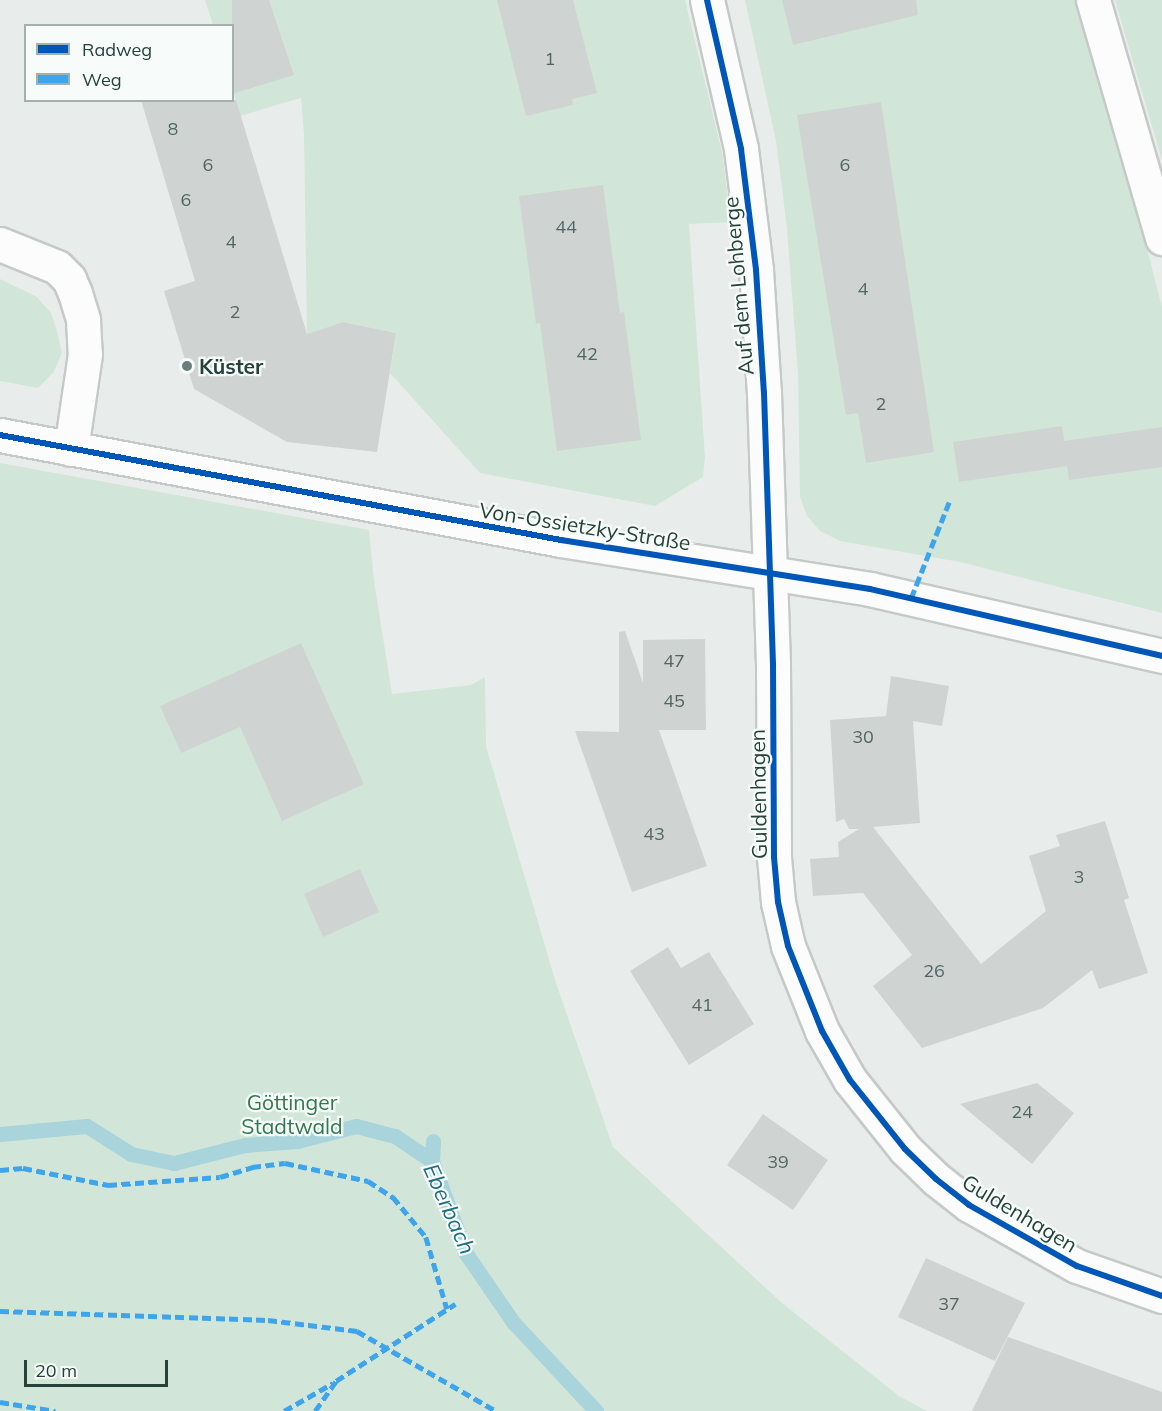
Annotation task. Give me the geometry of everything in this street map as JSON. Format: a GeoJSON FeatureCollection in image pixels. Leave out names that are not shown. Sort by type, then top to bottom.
{"type":"FeatureCollection","features":[{"type":"Feature","properties":{"kind":"street","name":"Auf dem Lohberge"},"geometry":{"type":"LineString","coordinates":[[706,0],[741,149],[756,270],[764,393],[769,573]]}},
{"type":"Feature","properties":{"kind":"street"},"geometry":{"type":"LineString","coordinates":[[1093,0],[1162,238]]}},
{"type":"Feature","properties":{"kind":"street"},"geometry":{"type":"LineString","coordinates":[[0,244],[57,267],[69,279],[75,292],[83,320],[85,354],[71,449]]}},
{"type":"Feature","properties":{"kind":"street","name":"Von-Ossietzky-Straße"},"geometry":{"type":"LineString","coordinates":[[0,435],[419,515],[870,589],[1162,656]]}},
{"type":"Feature","properties":{"kind":"street","name":"Guldenhagen"},"geometry":{"type":"LineString","coordinates":[[769,573],[774,858],[778,902],[788,946],[822,1031],[850,1080],[874,1112],[936,1179],[969,1205],[1077,1266],[1162,1296]]}},
{"type":"Feature","properties":{"kind":"green space"},"geometry":{"type":"Polygon","coordinates":[[[205,0],[685,0],[722,152],[731,222],[689,224],[705,457],[703,477],[655,506],[480,473],[390,373],[396,333],[343,322],[307,334],[304,134],[301,98],[240,116],[234,94],[234,24],[213,24],[205,0]]]}},
{"type":"Feature","properties":{"kind":"green space"},"geometry":{"type":"Polygon","coordinates":[[[745,0],[1077,0],[1123,156],[1162,307],[1162,613],[960,562],[840,541],[820,531],[807,516],[800,497],[798,374],[787,228],[776,141],[745,0]]]}},
{"type":"Feature","properties":{"kind":"green space"},"geometry":{"type":"Polygon","coordinates":[[[1115,0],[1162,0],[1162,160],[1122,24],[1115,0]]]}},
{"type":"Feature","properties":{"kind":"green space"},"geometry":{"type":"Polygon","coordinates":[[[0,279],[37,297],[51,313],[62,353],[53,373],[38,388],[0,381],[0,279]]]}},
{"type":"Feature","properties":{"kind":"green space","name":"Göttinger Stadtwald"},"geometry":{"type":"Polygon","coordinates":[[[0,463],[369,530],[374,581],[392,694],[471,685],[485,677],[486,746],[556,983],[613,1147],[782,1303],[899,1396],[927,1411],[0,1411],[0,463]]]}},
{"type":"Feature","properties":{"kind":"building"},"geometry":{"type":"Polygon","coordinates":[[[232,0],[269,0],[294,75],[234,93],[234,24],[232,24],[232,0]]]}},
{"type":"Feature","properties":{"kind":"building"},"geometry":{"type":"Polygon","coordinates":[[[497,0],[573,0],[597,93],[572,99],[573,105],[526,116],[497,0]]]}},
{"type":"Feature","properties":{"kind":"building"},"geometry":{"type":"Polygon","coordinates":[[[782,0],[916,0],[918,15],[793,45],[782,0]]]}},
{"type":"Feature","properties":{"kind":"building"},"geometry":{"type":"Polygon","coordinates":[[[236,100],[307,334],[343,322],[396,333],[377,452],[287,442],[194,389],[164,291],[195,281],[142,102],[234,102],[236,100]]]}},
{"type":"Feature","properties":{"kind":"building"},"geometry":{"type":"Polygon","coordinates":[[[881,102],[934,452],[866,463],[858,413],[846,415],[797,115],[881,102]]]}},
{"type":"Feature","properties":{"kind":"building"},"geometry":{"type":"Polygon","coordinates":[[[603,185],[620,313],[624,312],[641,440],[557,451],[540,323],[536,324],[519,196],[603,185]]]}},
{"type":"Feature","properties":{"kind":"building"},"geometry":{"type":"Polygon","coordinates":[[[1062,426],[1068,466],[959,482],[953,442],[1062,426]]]}},
{"type":"Feature","properties":{"kind":"building"},"geometry":{"type":"Polygon","coordinates":[[[1162,427],[1162,467],[1069,480],[1064,441],[1162,427]]]}},
{"type":"Feature","properties":{"kind":"building"},"geometry":{"type":"Polygon","coordinates":[[[625,631],[643,683],[643,640],[705,639],[706,730],[659,730],[707,866],[632,892],[575,731],[619,732],[619,632],[625,631]]]}},
{"type":"Feature","properties":{"kind":"building"},"geometry":{"type":"Polygon","coordinates":[[[301,643],[364,784],[282,821],[240,727],[181,753],[160,706],[301,643]]]}},
{"type":"Feature","properties":{"kind":"building"},"geometry":{"type":"Polygon","coordinates":[[[891,676],[949,686],[942,726],[913,721],[920,823],[873,827],[981,964],[1046,911],[1029,856],[1060,846],[1056,835],[1105,821],[1129,898],[1124,900],[1148,973],[1099,989],[1092,970],[1043,1008],[922,1048],[873,986],[912,955],[863,893],[813,896],[810,859],[839,857],[838,842],[859,829],[849,829],[844,819],[836,822],[830,720],[886,716],[891,676]]]}},
{"type":"Feature","properties":{"kind":"building"},"geometry":{"type":"Polygon","coordinates":[[[360,869],[379,912],[323,937],[304,894],[360,869]]]}},
{"type":"Feature","properties":{"kind":"building"},"geometry":{"type":"Polygon","coordinates":[[[668,947],[681,968],[709,952],[754,1024],[689,1065],[630,971],[668,947]]]}},
{"type":"Feature","properties":{"kind":"building"},"geometry":{"type":"Polygon","coordinates":[[[1037,1083],[1074,1113],[1032,1164],[960,1104],[1037,1083]]]}},
{"type":"Feature","properties":{"kind":"building"},"geometry":{"type":"Polygon","coordinates":[[[763,1114],[828,1160],[793,1210],[727,1165],[763,1114]]]}},
{"type":"Feature","properties":{"kind":"building"},"geometry":{"type":"Polygon","coordinates":[[[926,1258],[1025,1303],[995,1361],[898,1317],[926,1258]]]}},
{"type":"Feature","properties":{"kind":"building"},"geometry":{"type":"Polygon","coordinates":[[[1008,1337],[1162,1392],[1162,1411],[972,1411],[1008,1337]]]}},
{"type":"Feature","properties":{"kind":"waterway","name":"Eberbach"},"geometry":{"type":"LineString","coordinates":[[0,1134],[87,1126],[131,1154],[174,1163],[245,1145],[297,1141],[356,1126],[395,1136],[432,1161],[465,1252],[513,1322],[596,1411]]}},
{"type":"Feature","properties":{"kind":"waterway"},"geometry":{"type":"LineString","coordinates":[[432,1161],[433,1141]]}},
{"type":"Feature","properties":{"kind":"marked path"},"geometry":{"type":"LineString","coordinates":[[911,598],[949,502]]}},
{"type":"Feature","properties":{"kind":"marked path"},"geometry":{"type":"LineString","coordinates":[[0,1170],[23,1168],[108,1185],[220,1177],[252,1167],[285,1163],[368,1181],[393,1197],[426,1237],[447,1309]]}},
{"type":"Feature","properties":{"kind":"marked path"},"geometry":{"type":"LineString","coordinates":[[315,1411],[336,1381],[455,1304]]}},
{"type":"Feature","properties":{"kind":"marked path"},"geometry":{"type":"LineString","coordinates":[[0,1311],[268,1320],[357,1331],[496,1411]]}},
{"type":"Feature","properties":{"kind":"marked path"},"geometry":{"type":"LineString","coordinates":[[284,1411],[333,1383]]}},
{"type":"Feature","properties":{"kind":"marked path"},"geometry":{"type":"LineString","coordinates":[[0,1402],[55,1411]]}},
{"type":"Feature","properties":{"kind":"cycle path"},"geometry":{"type":"LineString","coordinates":[[707,0],[741,149],[756,270],[764,393],[773,664],[774,857],[778,902],[788,946],[822,1031],[850,1080],[905,1149],[936,1179],[969,1205],[1077,1266],[1162,1296]]}},
{"type":"Feature","properties":{"kind":"cycle path"},"geometry":{"type":"LineString","coordinates":[[0,435],[561,540],[870,589],[1162,656]]}},
{"type":"Feature","properties":{"kind":"place","name":"Küster"},"geometry":{"type":"Point","coordinates":[187,366]}}]}
